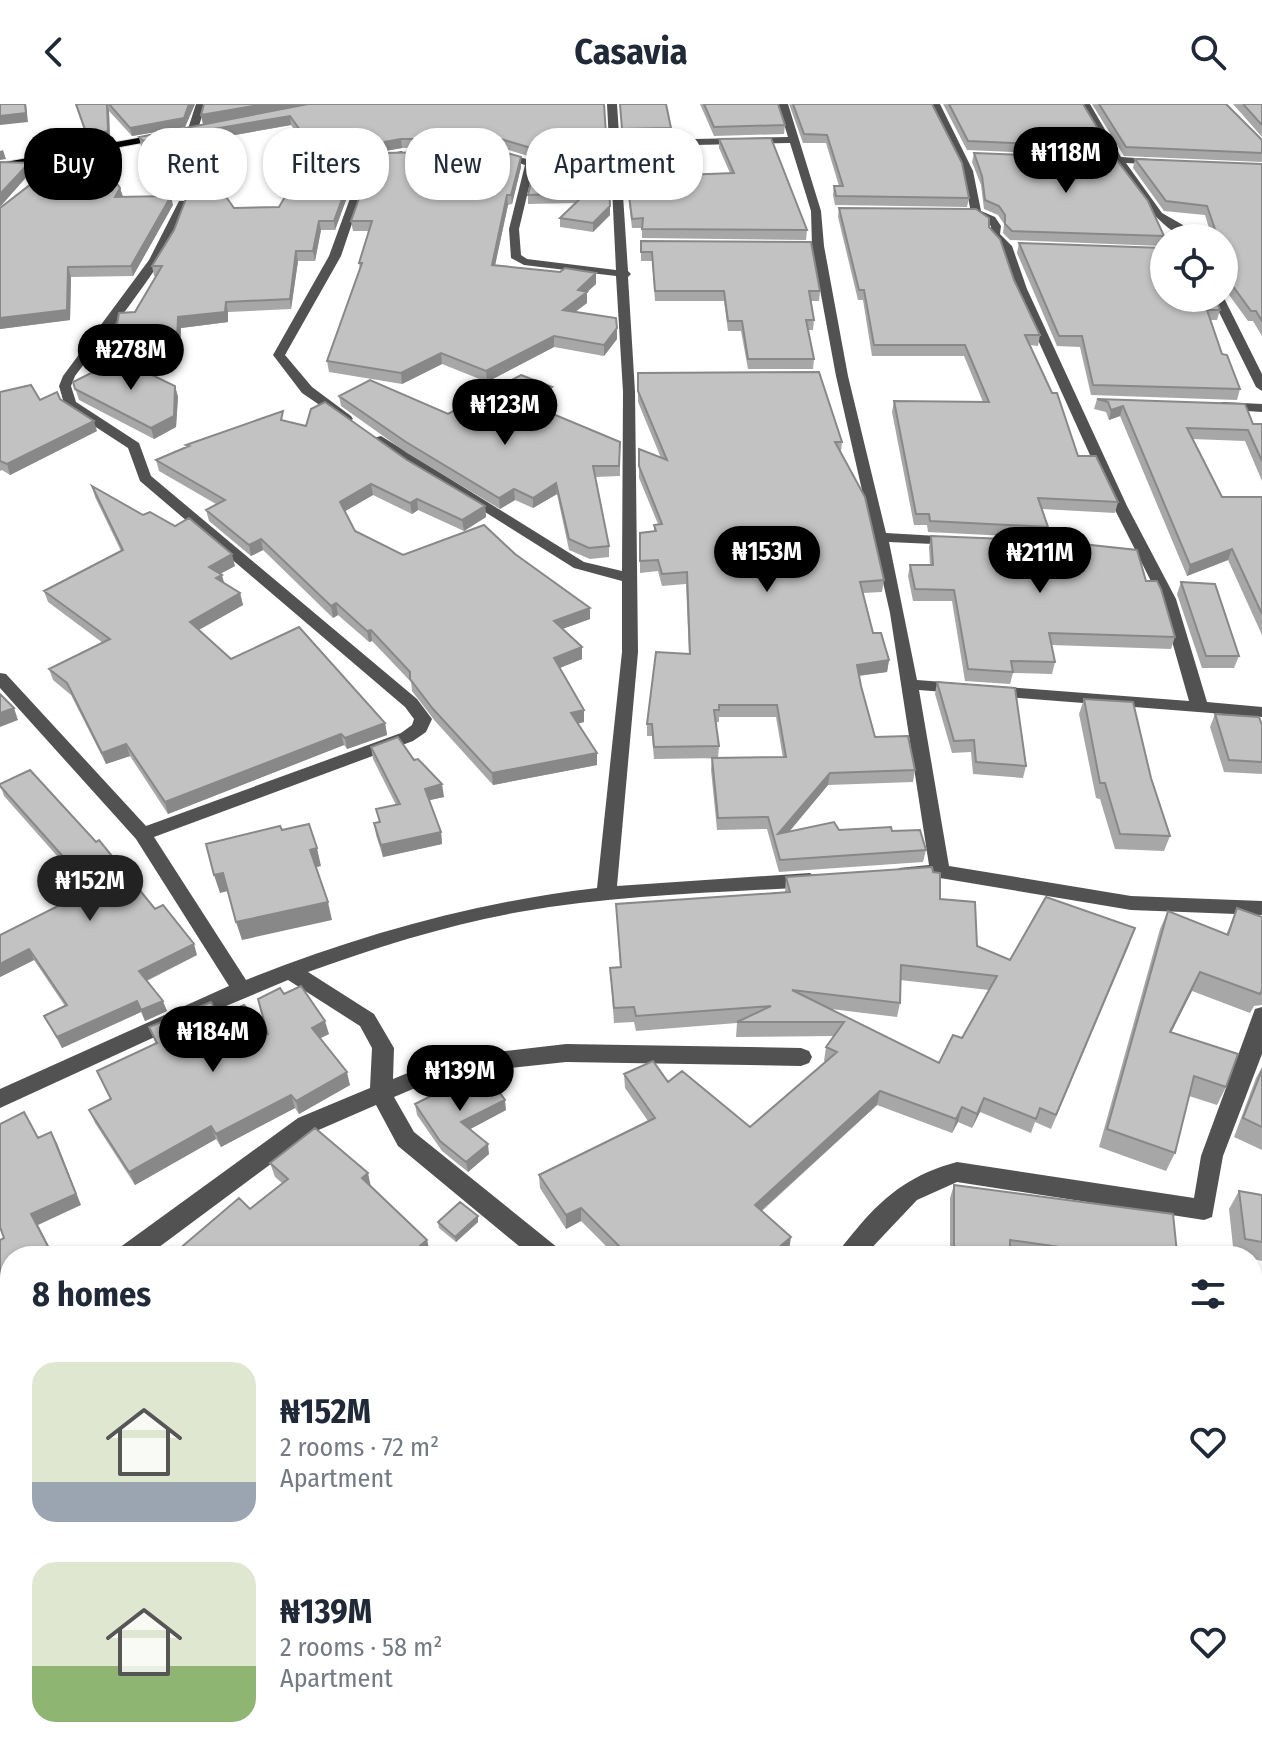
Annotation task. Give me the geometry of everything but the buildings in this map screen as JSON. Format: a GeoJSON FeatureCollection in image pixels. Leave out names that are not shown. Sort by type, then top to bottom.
{"type":"FeatureCollection","features":[{"type":"Feature","properties":{"kind":"main road"},"geometry":{"type":"LineString","coordinates":[[0,166],[24,162]]}},
{"type":"Feature","properties":{"kind":"street"},"geometry":{"type":"LineString","coordinates":[[193,128],[201,104]]}},
{"type":"Feature","properties":{"kind":"street"},"geometry":{"type":"LineString","coordinates":[[612,104],[613,128]]}},
{"type":"Feature","properties":{"kind":"street"},"geometry":{"type":"LineString","coordinates":[[783,104],[823,211],[811,246],[834,376],[882,537],[940,871]]}},
{"type":"Feature","properties":{"kind":"street"},"geometry":{"type":"LineString","coordinates":[[935,104],[977,200],[969,213],[991,219],[996,226],[995,235],[1006,246],[1021,289],[1075,402],[1135,550],[1168,599],[1200,708]]}},
{"type":"Feature","properties":{"kind":"street"},"geometry":{"type":"LineString","coordinates":[[1085,104],[1118,160],[1158,215],[1174,224]]}},
{"type":"Feature","properties":{"kind":"street"},"geometry":{"type":"LineString","coordinates":[[703,142],[796,140]]}},
{"type":"Feature","properties":{"kind":"street"},"geometry":{"type":"LineString","coordinates":[[405,155],[378,158],[361,182],[335,256],[279,355],[281,362],[307,390],[371,437],[579,565],[630,578]]}},
{"type":"Feature","properties":{"kind":"street"},"geometry":{"type":"LineString","coordinates":[[960,156],[976,156]]}},
{"type":"Feature","properties":{"kind":"street"},"geometry":{"type":"LineString","coordinates":[[1070,159],[1173,162]]}},
{"type":"Feature","properties":{"kind":"street"},"geometry":{"type":"LineString","coordinates":[[526,180],[514,229],[515,256],[524,262],[625,274]]}},
{"type":"Feature","properties":{"kind":"street"},"geometry":{"type":"LineString","coordinates":[[606,894],[630,652],[636,376],[625,274],[627,244],[622,200]]}},
{"type":"Feature","properties":{"kind":"street"},"geometry":{"type":"LineString","coordinates":[[143,834],[407,737],[420,728],[423,719],[411,703],[287,595],[145,478],[134,446],[70,404],[65,386],[69,376],[154,261],[174,227],[183,203]]}},
{"type":"Feature","properties":{"kind":"street"},"geometry":{"type":"LineString","coordinates":[[1006,246],[1022,246]]}},
{"type":"Feature","properties":{"kind":"street"},"geometry":{"type":"LineString","coordinates":[[1225,312],[1262,387]]}},
{"type":"Feature","properties":{"kind":"street"},"geometry":{"type":"LineString","coordinates":[[1075,402],[1090,403]]}},
{"type":"Feature","properties":{"kind":"street"},"geometry":{"type":"LineString","coordinates":[[1200,406],[1262,408]]}},
{"type":"Feature","properties":{"kind":"street"},"geometry":{"type":"LineString","coordinates":[[882,537],[974,542]]}},
{"type":"Feature","properties":{"kind":"street"},"geometry":{"type":"LineString","coordinates":[[0,678],[143,834],[241,989]]}},
{"type":"Feature","properties":{"kind":"street"},"geometry":{"type":"LineString","coordinates":[[909,684],[1262,712]]}},
{"type":"Feature","properties":{"kind":"street"},"geometry":{"type":"LineString","coordinates":[[892,874],[940,871],[1131,903],[1262,908]]}},
{"type":"Feature","properties":{"kind":"street"},"geometry":{"type":"LineString","coordinates":[[0,1099],[289,970],[479,913],[606,894],[829,878]]}},
{"type":"Feature","properties":{"kind":"street"},"geometry":{"type":"LineString","coordinates":[[289,970],[367,1020],[383,1048],[381,1094],[406,1139],[537,1246]]}},
{"type":"Feature","properties":{"kind":"street"},"geometry":{"type":"LineString","coordinates":[[858,1246],[901,1196],[932,1177],[957,1172],[1204,1210],[1212,1156],[1254,1047],[1262,1015]]}},
{"type":"Feature","properties":{"kind":"street"},"geometry":{"type":"LineString","coordinates":[[142,1246],[306,1125],[444,1067],[537,1055],[801,1057]]}}]}
